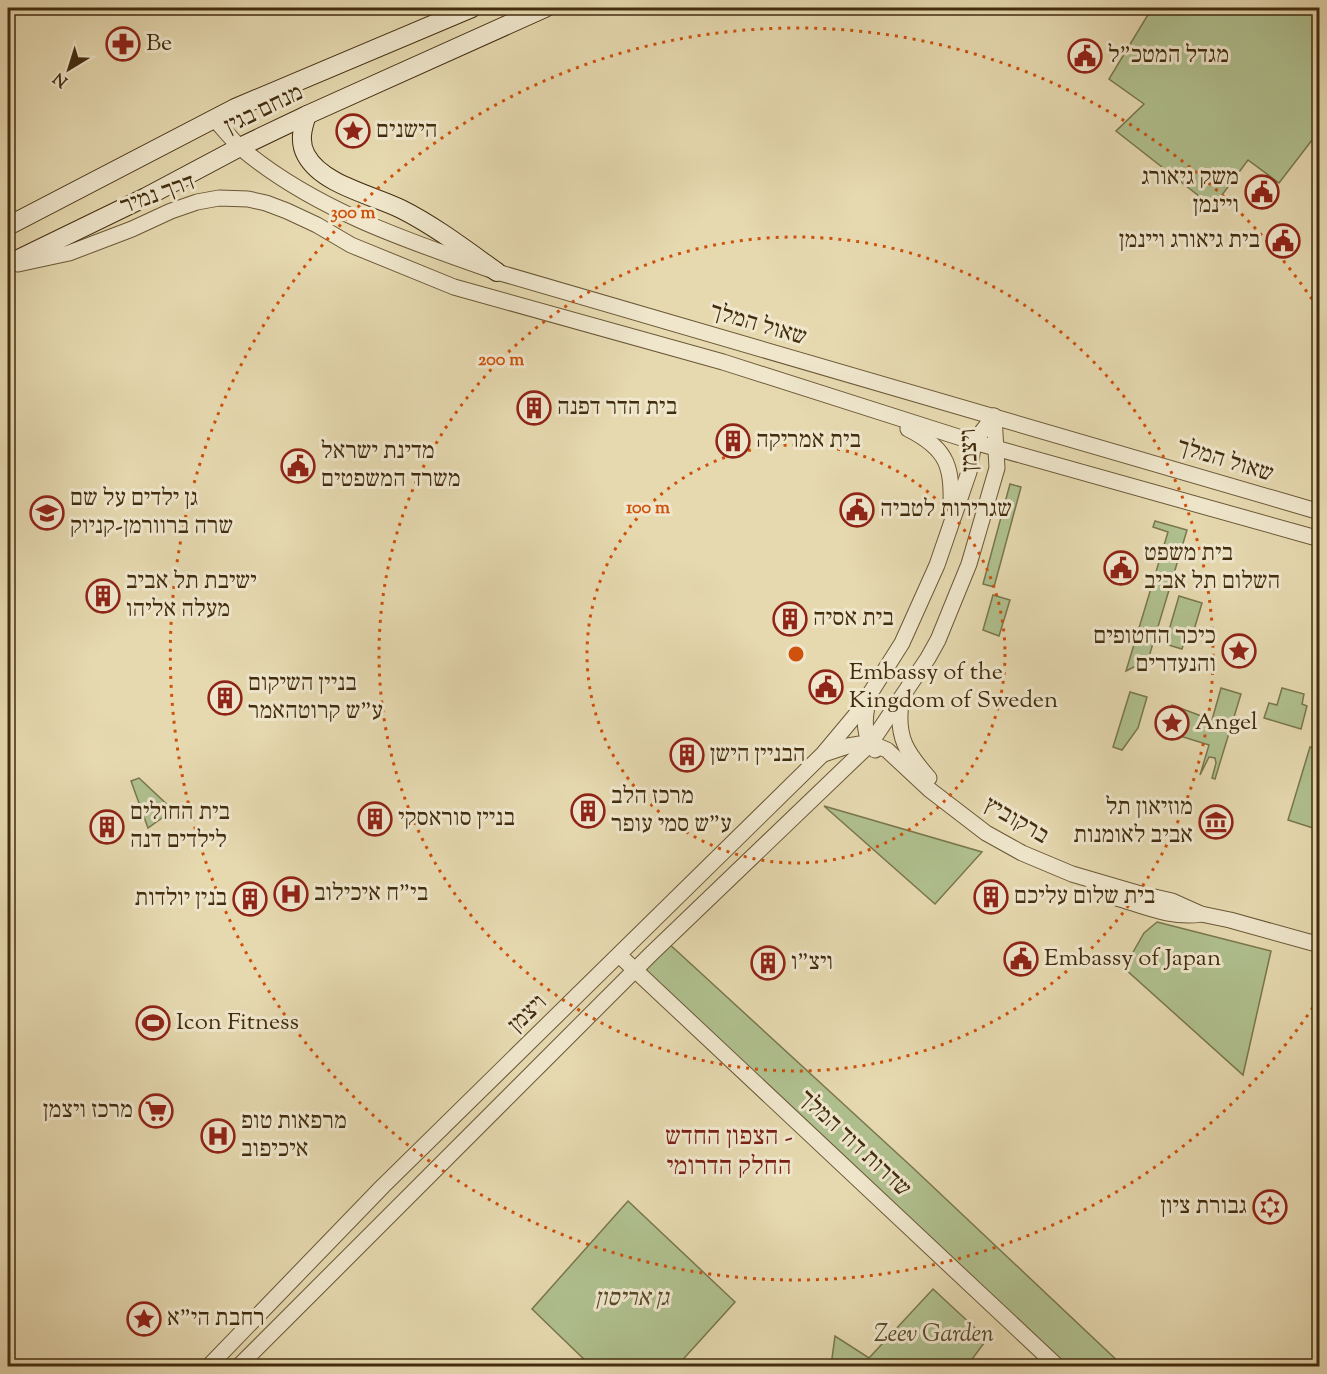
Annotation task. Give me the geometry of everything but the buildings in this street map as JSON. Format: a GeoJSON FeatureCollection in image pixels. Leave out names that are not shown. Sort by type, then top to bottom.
{"type":"FeatureCollection","features":[{"type":"Feature","properties":{"kind":"main road","name":"מנחם בגין"},"geometry":{"type":"LineString","coordinates":[[8,226],[214,118],[472,8]]}},
{"type":"Feature","properties":{"kind":"main road","name":"מנחם בגין"},"geometry":{"type":"LineString","coordinates":[[8,265],[146,197],[240,147],[545,8]]}},
{"type":"Feature","properties":{"kind":"main road"},"geometry":{"type":"LineString","coordinates":[[307,115],[302,140],[307,156],[316,167],[341,184],[401,209],[445,234],[497,272]]}},
{"type":"Feature","properties":{"kind":"street","name":"שאול המלך"},"geometry":{"type":"LineString","coordinates":[[214,118],[240,147],[286,180],[333,207],[421,245],[497,272],[1320,512]]}},
{"type":"Feature","properties":{"kind":"street","name":"דרך נמיר"},"geometry":{"type":"LineString","coordinates":[[8,265],[69,253],[132,229],[171,210],[197,202],[219,198],[238,198],[266,203],[287,211],[351,245],[454,287]]}},
{"type":"Feature","properties":{"kind":"street","name":"שאול המלך"},"geometry":{"type":"LineString","coordinates":[[454,287],[723,362],[974,442],[995,446],[1320,540]]}},
{"type":"Feature","properties":{"kind":"street"},"geometry":{"type":"LineString","coordinates":[[862,406],[926,438],[935,447],[950,469],[951,522]]}},
{"type":"Feature","properties":{"kind":"street","name":"ויצמן"},"geometry":{"type":"LineString","coordinates":[[209,1366],[382,1186],[823,754],[859,711],[902,643],[937,565],[969,472],[974,442],[994,416]]}},
{"type":"Feature","properties":{"kind":"street","name":"ויצמן"},"geometry":{"type":"LineString","coordinates":[[239,1366],[636,970],[870,744],[902,699],[938,640],[969,564],[997,468],[994,416]]}},
{"type":"Feature","properties":{"kind":"street","name":"ויצמן"},"geometry":{"type":"LineString","coordinates":[[870,744],[865,724],[868,702],[873,688]]}},
{"type":"Feature","properties":{"kind":"street"},"geometry":{"type":"LineString","coordinates":[[902,699],[900,724],[903,744],[907,751],[938,788],[982,831]]}},
{"type":"Feature","properties":{"kind":"street"},"geometry":{"type":"LineString","coordinates":[[823,754],[848,746],[870,744]]}},
{"type":"Feature","properties":{"kind":"street","name":"ברקוביץ"},"geometry":{"type":"LineString","coordinates":[[870,744],[887,750],[930,790],[982,831],[1022,853],[1072,874],[1161,898],[1201,914]]}},
{"type":"Feature","properties":{"kind":"street","name":"ברקוביץ"},"geometry":{"type":"LineString","coordinates":[[870,744],[926,800],[982,843],[1018,862],[1068,884],[1142,906],[1187,916],[1201,914],[1230,920],[1320,945]]}},
{"type":"Feature","properties":{"kind":"street"},"geometry":{"type":"LineString","coordinates":[[1130,916],[1148,901],[1161,898]]}},
{"type":"Feature","properties":{"kind":"street","name":"שדרות דוד המלך"},"geometry":{"type":"LineString","coordinates":[[619,955],[1057,1366]]}},
{"type":"Feature","properties":{"kind":"green space"},"geometry":{"type":"Polygon","coordinates":[[[1152,8],[1319,8],[1319,131],[1279,183],[1248,160],[1213,207],[1116,131],[1144,104],[1109,79],[1152,8]]]}},
{"type":"Feature","properties":{"kind":"green space"},"geometry":{"type":"Polygon","coordinates":[[[1010,484],[1021,487],[994,587],[983,584],[1010,484]]]}},
{"type":"Feature","properties":{"kind":"green space"},"geometry":{"type":"Polygon","coordinates":[[[1155,521],[1187,530],[1148,660],[1126,671],[1168,532],[1153,527],[1155,521]]]}},
{"type":"Feature","properties":{"kind":"green space"},"geometry":{"type":"Polygon","coordinates":[[[993,595],[1010,600],[999,636],[983,630],[993,595]]]}},
{"type":"Feature","properties":{"kind":"green space"},"geometry":{"type":"Polygon","coordinates":[[[1179,596],[1202,603],[1194,630],[1188,629],[1182,649],[1165,644],[1179,596]]]}},
{"type":"Feature","properties":{"kind":"green space"},"geometry":{"type":"Polygon","coordinates":[[[1221,688],[1241,694],[1215,779],[1212,778],[1215,758],[1209,757],[1200,775],[1209,745],[1164,731],[1172,705],[1212,720],[1221,688]]]}},
{"type":"Feature","properties":{"kind":"green space"},"geometry":{"type":"Polygon","coordinates":[[[1282,688],[1304,694],[1302,704],[1307,706],[1301,729],[1264,718],[1269,703],[1277,705],[1282,688]]]}},
{"type":"Feature","properties":{"kind":"green space"},"geometry":{"type":"Polygon","coordinates":[[[1130,692],[1147,697],[1138,728],[1122,750],[1113,747],[1130,692]]]}},
{"type":"Feature","properties":{"kind":"green space"},"geometry":{"type":"Polygon","coordinates":[[[1319,744],[1319,830],[1288,820],[1310,747],[1317,749],[1319,744]]]}},
{"type":"Feature","properties":{"kind":"green space"},"geometry":{"type":"Polygon","coordinates":[[[139,778],[173,810],[148,828],[131,781],[139,778]]]}},
{"type":"Feature","properties":{"kind":"green space"},"geometry":{"type":"Polygon","coordinates":[[[824,806],[982,852],[935,904],[824,806]]]}},
{"type":"Feature","properties":{"kind":"green space"},"geometry":{"type":"Polygon","coordinates":[[[1157,922],[1271,951],[1243,1075],[1124,968],[1144,933],[1157,922]]]}},
{"type":"Feature","properties":{"kind":"green space"},"geometry":{"type":"Polygon","coordinates":[[[666,941],[912,1167],[1123,1366],[1057,1366],[636,970],[666,941]]]}},
{"type":"Feature","properties":{"kind":"green space","name":"גן אריסון"},"geometry":{"type":"Polygon","coordinates":[[[628,1201],[735,1302],[677,1366],[591,1366],[532,1309],[628,1201]]]}},
{"type":"Feature","properties":{"kind":"green space","name":"Zeev Garden"},"geometry":{"type":"Polygon","coordinates":[[[933,1289],[987,1339],[967,1366],[831,1366],[835,1336],[869,1358],[933,1289]]]}},
{"type":"Feature","properties":{"kind":"place","name":"Be"},"geometry":{"type":"Point","coordinates":[123,44]}},
{"type":"Feature","properties":{"kind":"place","name":"מגדל המטכ\"ל"},"geometry":{"type":"Point","coordinates":[1085,56]}},
{"type":"Feature","properties":{"kind":"place","name":"הישנים"},"geometry":{"type":"Point","coordinates":[353,131]}},
{"type":"Feature","properties":{"kind":"place","name":"משק גיאורג ויינמן"},"geometry":{"type":"Point","coordinates":[1262,192]}},
{"type":"Feature","properties":{"kind":"place","name":"בית גיאורג ויינמן"},"geometry":{"type":"Point","coordinates":[1283,241]}},
{"type":"Feature","properties":{"kind":"place","name":"בית הדר דפנה"},"geometry":{"type":"Point","coordinates":[534,408]}},
{"type":"Feature","properties":{"kind":"place","name":"בית אמריקה"},"geometry":{"type":"Point","coordinates":[733,441]}},
{"type":"Feature","properties":{"kind":"place","name":"מדינת ישראל משרד המשפטים"},"geometry":{"type":"Point","coordinates":[298,466]}},
{"type":"Feature","properties":{"kind":"place","name":"שגרירות לטביה"},"geometry":{"type":"Point","coordinates":[857,510]}},
{"type":"Feature","properties":{"kind":"place","name":"גן ילדים על שם שרה ברוורמן-קניוק"},"geometry":{"type":"Point","coordinates":[47,513]}},
{"type":"Feature","properties":{"kind":"place","name":"בית משפט השלום תל אביב"},"geometry":{"type":"Point","coordinates":[1121,568]}},
{"type":"Feature","properties":{"kind":"place","name":"ישיבת תל אביב מעלה אליהו"},"geometry":{"type":"Point","coordinates":[103,596]}},
{"type":"Feature","properties":{"kind":"place","name":"בית אסיה"},"geometry":{"type":"Point","coordinates":[790,619]}},
{"type":"Feature","properties":{"kind":"place","name":"כיכר החטופים והנעדרים"},"geometry":{"type":"Point","coordinates":[1239,651]}},
{"type":"Feature","properties":{"kind":"place","name":"Embassy of the Kingdom of Sweden"},"geometry":{"type":"Point","coordinates":[826,687]}},
{"type":"Feature","properties":{"kind":"place","name":"בניין השיקום ע\"ש קרוטהאמר"},"geometry":{"type":"Point","coordinates":[225,698]}},
{"type":"Feature","properties":{"kind":"place","name":"Angel"},"geometry":{"type":"Point","coordinates":[1172,723]}},
{"type":"Feature","properties":{"kind":"place","name":"הבניין הישן"},"geometry":{"type":"Point","coordinates":[687,755]}},
{"type":"Feature","properties":{"kind":"place","name":"מרכז הלב ע\"ש סמי עופר"},"geometry":{"type":"Point","coordinates":[588,811]}},
{"type":"Feature","properties":{"kind":"place","name":"בניין סוראסקי"},"geometry":{"type":"Point","coordinates":[375,819]}},
{"type":"Feature","properties":{"kind":"place","name":"מוזיאון תל אביב לאומנות"},"geometry":{"type":"Point","coordinates":[1216,822]}},
{"type":"Feature","properties":{"kind":"place","name":"בית החולים לילדים דנה"},"geometry":{"type":"Point","coordinates":[107,827]}},
{"type":"Feature","properties":{"kind":"place","name":"בי\"ח איכילוב"},"geometry":{"type":"Point","coordinates":[291,894]}},
{"type":"Feature","properties":{"kind":"place","name":"בית שלום עליכם"},"geometry":{"type":"Point","coordinates":[991,897]}},
{"type":"Feature","properties":{"kind":"place","name":"בנין יולדות"},"geometry":{"type":"Point","coordinates":[250,899]}},
{"type":"Feature","properties":{"kind":"place","name":"Embassy of Japan"},"geometry":{"type":"Point","coordinates":[1021,959]}},
{"type":"Feature","properties":{"kind":"place","name":"ויצ\"ו"},"geometry":{"type":"Point","coordinates":[768,963]}},
{"type":"Feature","properties":{"kind":"place","name":"Icon Fitness"},"geometry":{"type":"Point","coordinates":[153,1023]}},
{"type":"Feature","properties":{"kind":"place","name":"מרכז ויצמן"},"geometry":{"type":"Point","coordinates":[156,1111]}},
{"type":"Feature","properties":{"kind":"place","name":"מרפאות טופ איכיפוב"},"geometry":{"type":"Point","coordinates":[218,1136]}},
{"type":"Feature","properties":{"kind":"place","name":"גבורת ציון"},"geometry":{"type":"Point","coordinates":[1270,1207]}},
{"type":"Feature","properties":{"kind":"place","name":"רחבת הי\"א"},"geometry":{"type":"Point","coordinates":[144,1319]}},
{"type":"Feature","properties":{"kind":"district","name":"הצפון החדש - החלק הדרומי"},"geometry":{"type":"Point","coordinates":[729,1152]}}]}
